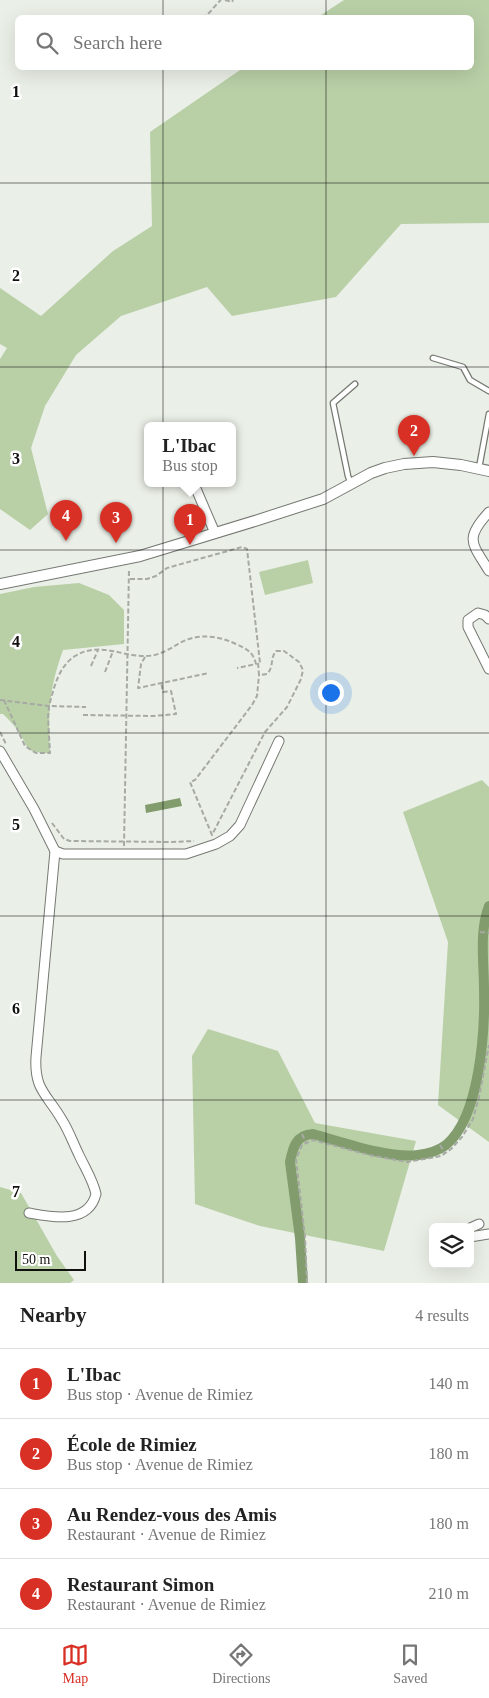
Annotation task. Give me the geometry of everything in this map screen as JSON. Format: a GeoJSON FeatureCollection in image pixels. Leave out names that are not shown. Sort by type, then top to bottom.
{"type":"FeatureCollection","features":[{"type":"Feature","properties":{"kind":"street"},"geometry":{"type":"LineString","coordinates":[[0,584],[129,558],[215,533],[323,499],[385,468],[404,464],[445,463],[484,469]]}},
{"type":"Feature","properties":{"kind":"street"},"geometry":{"type":"LineString","coordinates":[[195,487],[215,533]]}},
{"type":"Feature","properties":{"kind":"street"},"geometry":{"type":"LineString","coordinates":[[489,512],[479,522],[472,538],[489,571]]}},
{"type":"Feature","properties":{"kind":"street"},"geometry":{"type":"LineString","coordinates":[[489,619],[478,613],[468,620],[468,627],[489,669]]}},
{"type":"Feature","properties":{"kind":"street"},"geometry":{"type":"LineString","coordinates":[[54,851],[63,854],[186,854],[216,844],[230,836],[240,825],[279,741]]}},
{"type":"Feature","properties":{"kind":"street"},"geometry":{"type":"LineString","coordinates":[[3,748],[54,851],[35,1067],[42,1092],[58,1113],[71,1136],[79,1156],[90,1174],[96,1194],[92,1204],[86,1210],[71,1217],[57,1218],[29,1213]]}},
{"type":"Feature","properties":{"kind":"street"},"geometry":{"type":"LineString","coordinates":[[474,1236],[489,1234]]}},
{"type":"Feature","properties":{"kind":"lane"},"geometry":{"type":"LineString","coordinates":[[433,358],[462,367],[470,380],[489,391]]}},
{"type":"Feature","properties":{"kind":"lane"},"geometry":{"type":"LineString","coordinates":[[351,484],[333,403],[355,384]]}},
{"type":"Feature","properties":{"kind":"lane"},"geometry":{"type":"LineString","coordinates":[[484,469],[489,414]]}},
{"type":"Feature","properties":{"kind":"path"},"geometry":{"type":"LineString","coordinates":[[207,15],[221,0]]}},
{"type":"Feature","properties":{"kind":"path"},"geometry":{"type":"LineString","coordinates":[[225,0],[232,2],[234,0]]}},
{"type":"Feature","properties":{"kind":"path"},"geometry":{"type":"LineString","coordinates":[[130,579],[147,579],[156,576],[167,568],[242,547],[247,549],[260,663],[237,668]]}},
{"type":"Feature","properties":{"kind":"path"},"geometry":{"type":"LineString","coordinates":[[124,841],[129,558]]}},
{"type":"Feature","properties":{"kind":"path"},"geometry":{"type":"LineString","coordinates":[[4,700],[25,746],[36,753],[50,753],[49,706],[58,676],[66,663],[75,656],[98,650],[145,656],[166,652],[184,641],[217,636],[252,652],[259,675],[257,696],[194,780],[190,782],[212,835],[265,732],[287,707],[302,679],[303,670],[299,662],[284,651],[276,651],[272,655],[270,672],[259,675]]}},
{"type":"Feature","properties":{"kind":"path"},"geometry":{"type":"LineString","coordinates":[[91,666],[98,650]]}},
{"type":"Feature","properties":{"kind":"path"},"geometry":{"type":"LineString","coordinates":[[105,672],[113,651]]}},
{"type":"Feature","properties":{"kind":"path"},"geometry":{"type":"LineString","coordinates":[[145,656],[138,688],[209,673]]}},
{"type":"Feature","properties":{"kind":"path"},"geometry":{"type":"LineString","coordinates":[[83,715],[153,716],[176,714],[172,691],[164,692],[161,682]]}},
{"type":"Feature","properties":{"kind":"path"},"geometry":{"type":"LineString","coordinates":[[0,700],[49,706],[86,707]]}},
{"type":"Feature","properties":{"kind":"path"},"geometry":{"type":"LineString","coordinates":[[0,732],[3,748]]}},
{"type":"Feature","properties":{"kind":"path"},"geometry":{"type":"LineString","coordinates":[[50,819],[59,834],[67,840],[196,841]]}},
{"type":"Feature","properties":{"kind":"path"},"geometry":{"type":"LineString","coordinates":[[480,932],[488,933]]}},
{"type":"Feature","properties":{"kind":"path"},"geometry":{"type":"LineString","coordinates":[[307,1283],[305,1237],[296,1159],[302,1145],[312,1140],[369,1155],[407,1162],[441,1156],[462,1137],[472,1119],[479,1097],[489,1044]]}},
{"type":"Feature","properties":{"kind":"path"},"geometry":{"type":"LineString","coordinates":[[302,1134],[306,1142]]}},
{"type":"Feature","properties":{"kind":"path"},"geometry":{"type":"LineString","coordinates":[[440,1145],[444,1152]]}},
{"type":"Feature","properties":{"kind":"shaded area"},"geometry":{"type":"Polygon","coordinates":[[[344,0],[489,0],[489,223],[401,224],[336,297],[232,316],[207,287],[121,316],[76,355],[45,406],[31,448],[48,514],[30,530],[0,509],[0,359],[7,348],[0,344],[0,288],[41,316],[113,251],[152,226],[150,132],[240,70],[474,70],[474,15],[321,15],[344,0]]]}},
{"type":"Feature","properties":{"kind":"shaded area"},"geometry":{"type":"Polygon","coordinates":[[[308,560],[313,583],[265,595],[259,572],[308,560]]]}},
{"type":"Feature","properties":{"kind":"shaded area"},"geometry":{"type":"Polygon","coordinates":[[[79,583],[109,595],[124,610],[124,644],[63,650],[50,701],[50,753],[35,752],[28,748],[12,723],[3,714],[0,714],[0,594],[34,587],[79,583]]]}},
{"type":"Feature","properties":{"kind":"shaded area"},"geometry":{"type":"Polygon","coordinates":[[[482,780],[489,787],[489,1142],[438,1105],[448,942],[403,812],[482,780]]]}},
{"type":"Feature","properties":{"kind":"shaded area"},"geometry":{"type":"Polygon","coordinates":[[[180,798],[182,806],[146,813],[145,805],[180,798]]]}},
{"type":"Feature","properties":{"kind":"shaded area"},"geometry":{"type":"Polygon","coordinates":[[[208,1029],[278,1051],[315,1123],[416,1141],[384,1251],[260,1226],[195,1204],[192,1056],[208,1029]]]}},
{"type":"Feature","properties":{"kind":"shaded area"},"geometry":{"type":"Polygon","coordinates":[[[0,1187],[21,1193],[57,1256],[74,1280],[70,1283],[0,1283],[0,1187]]]}},
{"type":"Feature","properties":{"kind":"waterway"},"geometry":{"type":"LineString","coordinates":[[303,1283],[300,1238],[290,1162],[292,1151],[299,1139],[313,1134],[393,1155],[421,1155],[436,1151],[446,1145],[457,1132],[466,1115],[473,1094],[481,1050],[484,1007],[483,936],[489,906]]}},
{"type":"Feature","properties":{"kind":"place","name":"École de Rimiez"},"geometry":{"type":"Point","coordinates":[414,456]}},
{"type":"Feature","properties":{"kind":"place","name":"Restaurant Simon"},"geometry":{"type":"Point","coordinates":[66,541]}},
{"type":"Feature","properties":{"kind":"place","name":"Au Rendez-vous des Amis"},"geometry":{"type":"Point","coordinates":[116,543]}},
{"type":"Feature","properties":{"kind":"place","name":"L'Ibac"},"geometry":{"type":"Point","coordinates":[190,545]}}]}
